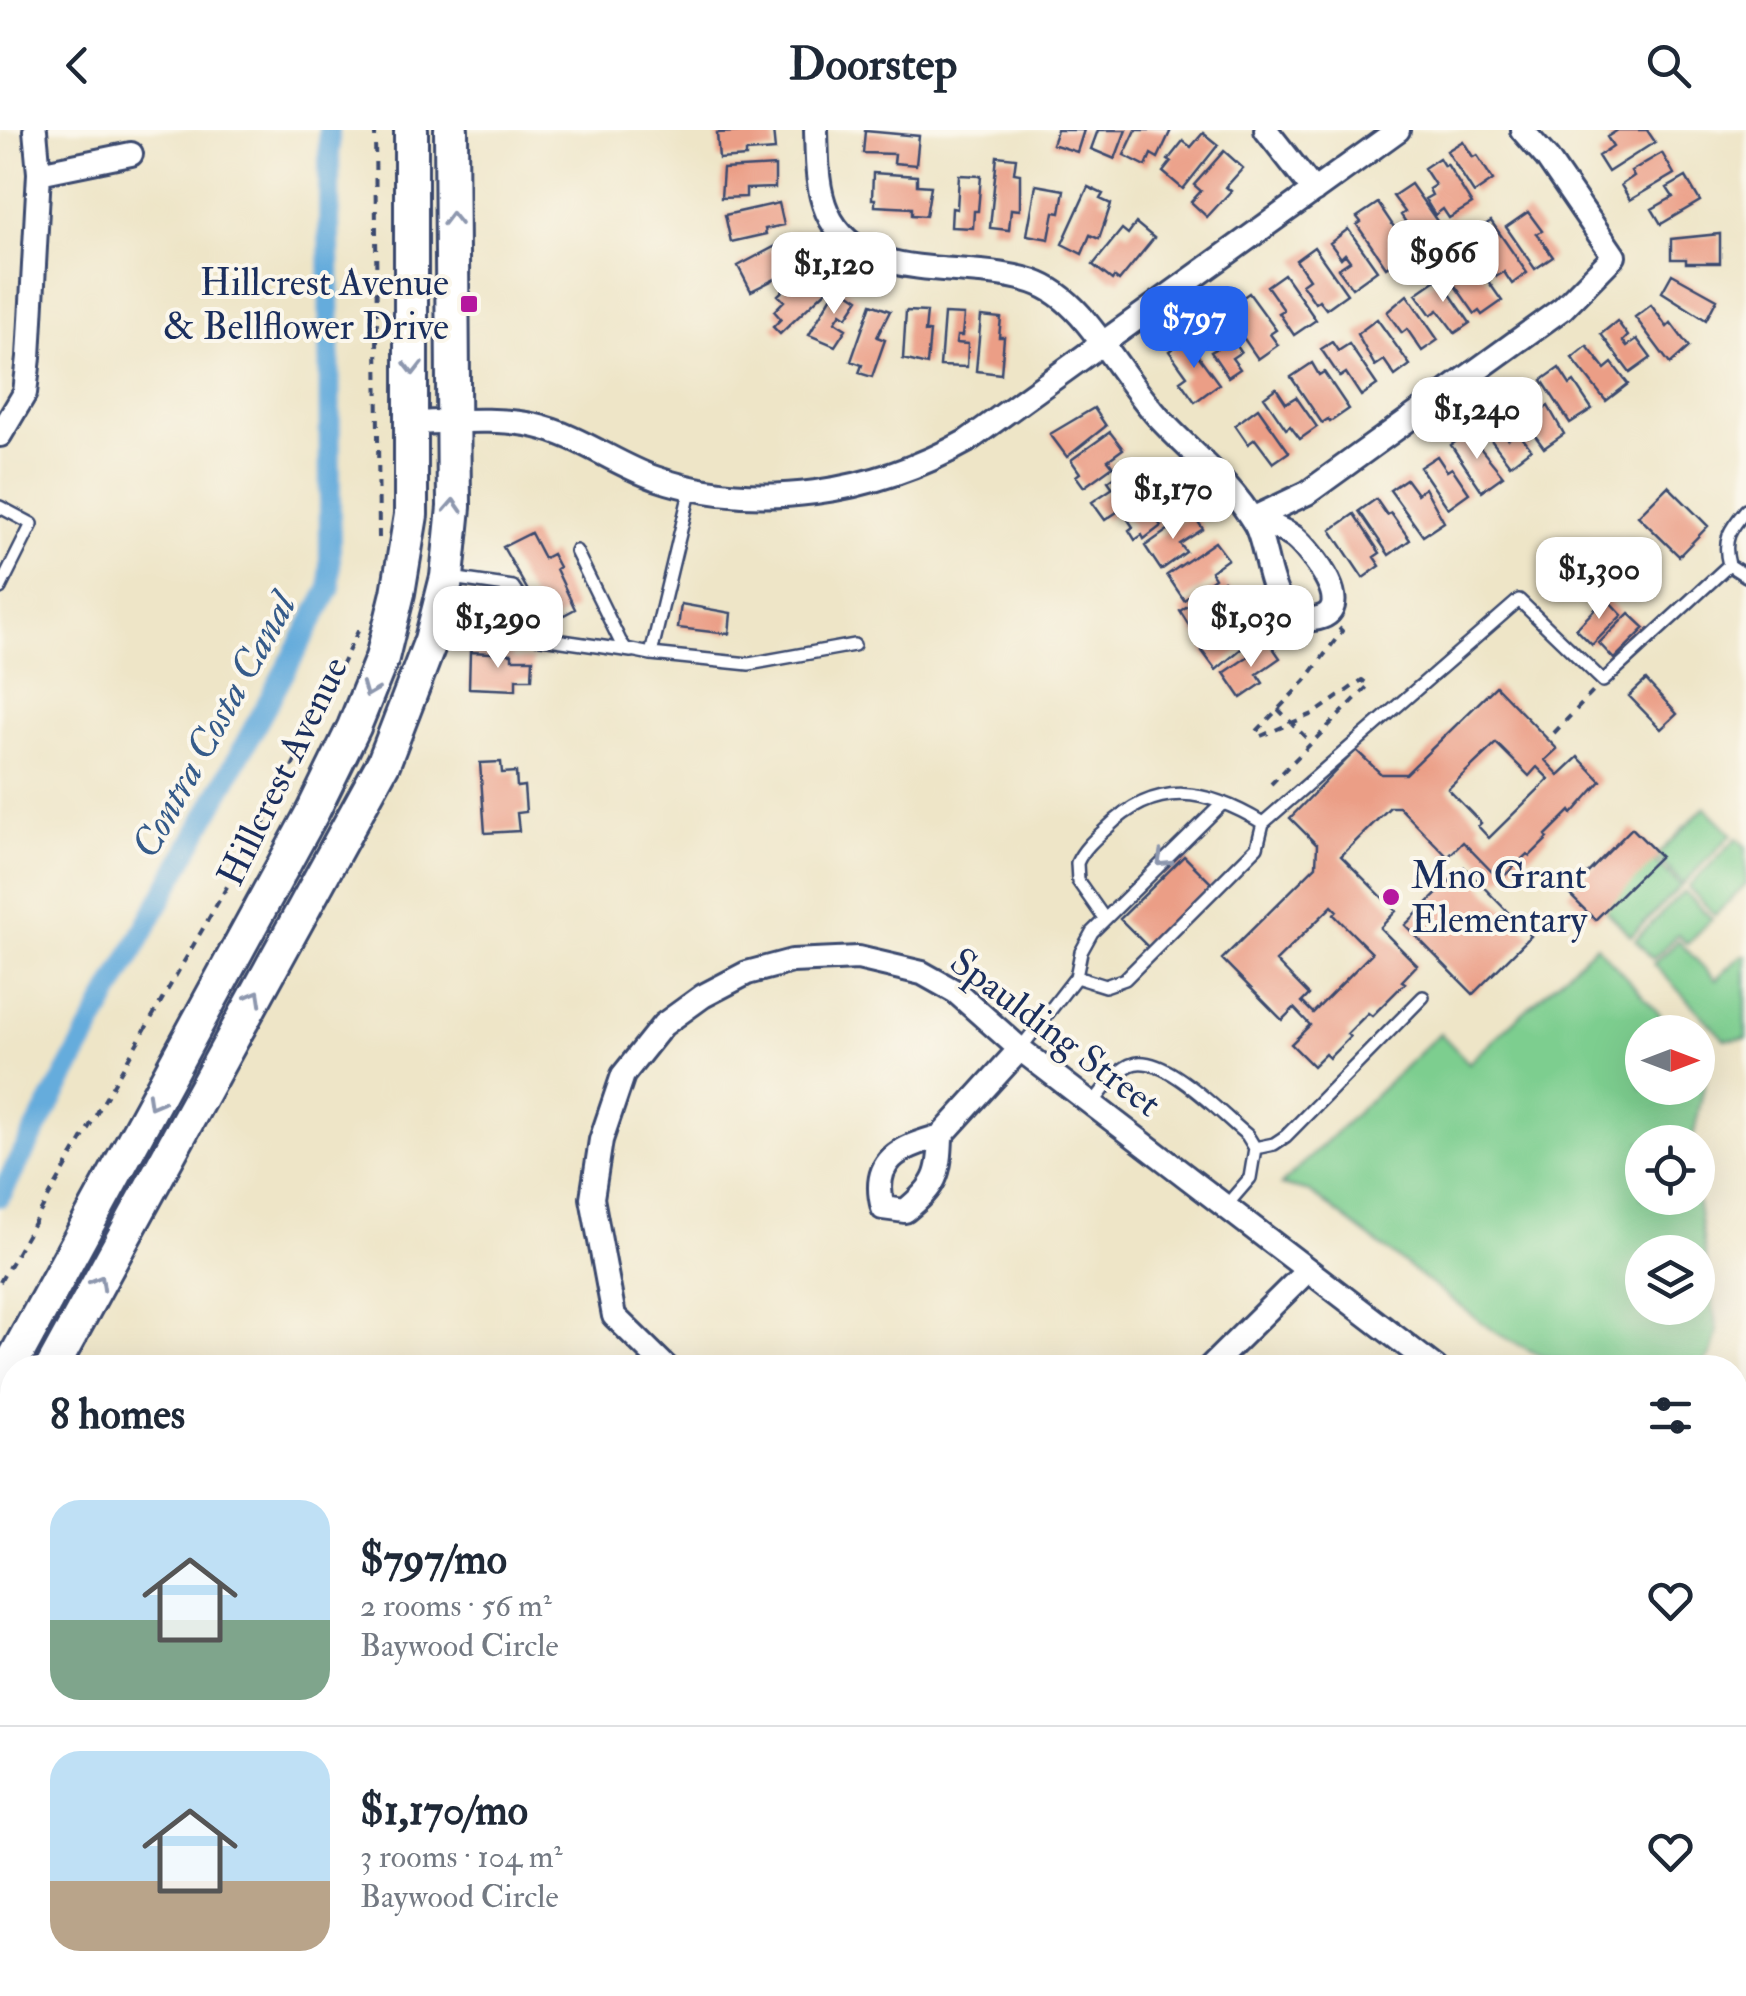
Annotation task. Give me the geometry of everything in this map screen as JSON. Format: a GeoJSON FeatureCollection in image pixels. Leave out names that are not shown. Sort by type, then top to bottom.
{"type":"FeatureCollection","features":[{"type":"Feature","properties":{"kind":"main road","name":"Hillcrest Avenue"},"geometry":{"type":"LineString","coordinates":[[16,1355],[313,811],[382,658],[411,515],[411,130]]}},
{"type":"Feature","properties":{"kind":"main road","name":"Hillcrest Avenue"},"geometry":{"type":"LineString","coordinates":[[59,1355],[384,762],[421,669],[447,578],[454,508],[451,130]]}},
{"type":"Feature","properties":{"kind":"street"},"geometry":{"type":"LineString","coordinates":[[0,435],[25,394],[39,172],[34,130]]}},
{"type":"Feature","properties":{"kind":"street"},"geometry":{"type":"LineString","coordinates":[[816,130],[826,210],[851,244],[895,263],[1036,283],[1064,300],[1102,342],[1156,414],[1210,464],[1252,519],[1307,494],[1563,308],[1614,256],[1558,173],[1522,130]]}},
{"type":"Feature","properties":{"kind":"street"},"geometry":{"type":"LineString","coordinates":[[1266,130],[1314,190]]}},
{"type":"Feature","properties":{"kind":"street"},"geometry":{"type":"LineString","coordinates":[[413,423],[512,422],[548,428],[625,466],[692,488],[757,495],[855,486],[913,467],[968,441],[1398,130]]}},
{"type":"Feature","properties":{"kind":"street"},"geometry":{"type":"LineString","coordinates":[[39,172],[132,154]]}},
{"type":"Feature","properties":{"kind":"street","name":"Spaulding Street"},"geometry":{"type":"LineString","coordinates":[[654,1355],[614,1316],[592,1198],[600,1140],[623,1075],[663,1024],[746,973],[792,961],[858,958],[922,973],[956,992],[1020,1049],[1419,1355]]}},
{"type":"Feature","properties":{"kind":"street"},"geometry":{"type":"LineString","coordinates":[[942,1136],[1020,1049]]}},
{"type":"Feature","properties":{"kind":"street"},"geometry":{"type":"LineString","coordinates":[[1222,1355],[1308,1270]]}},
{"type":"Feature","properties":{"kind":"lane"},"geometry":{"type":"LineString","coordinates":[[651,654],[692,488]]}},
{"type":"Feature","properties":{"kind":"lane"},"geometry":{"type":"LineString","coordinates":[[0,507],[32,524],[0,588]]}},
{"type":"Feature","properties":{"kind":"lane"},"geometry":{"type":"LineString","coordinates":[[1746,510],[1725,540],[1729,565],[1746,576]]}},
{"type":"Feature","properties":{"kind":"lane"},"geometry":{"type":"LineString","coordinates":[[576,551],[620,641],[632,650]]}},
{"type":"Feature","properties":{"kind":"lane"},"geometry":{"type":"LineString","coordinates":[[1076,978],[1105,986],[1125,979],[1257,847],[1263,823],[1518,600],[1602,682],[1729,565]]}},
{"type":"Feature","properties":{"kind":"lane"},"geometry":{"type":"LineString","coordinates":[[447,578],[513,587],[523,602],[535,637],[749,664],[854,645]]}},
{"type":"Feature","properties":{"kind":"lane"},"geometry":{"type":"LineString","coordinates":[[1104,918],[1078,882],[1076,863],[1118,817],[1140,801],[1157,796],[1197,795],[1222,802],[1263,823]]}},
{"type":"Feature","properties":{"kind":"lane"},"geometry":{"type":"LineString","coordinates":[[1020,1049],[1076,978],[1086,940],[1222,802]]}},
{"type":"Feature","properties":{"kind":"lane"},"geometry":{"type":"LineString","coordinates":[[1256,1148],[1286,1136],[1423,998]]}},
{"type":"Feature","properties":{"kind":"lane"},"geometry":{"type":"LineString","coordinates":[[1092,1104],[1134,1063],[1155,1063],[1166,1068],[1246,1135],[1256,1148],[1250,1178],[1225,1206]]}},
{"type":"Feature","properties":{"kind":"path"},"geometry":{"type":"LineString","coordinates":[[375,130],[379,544]]}},
{"type":"Feature","properties":{"kind":"path"},"geometry":{"type":"LineString","coordinates":[[1271,784],[1369,686],[1362,680],[1315,713],[1262,736],[1256,732],[1305,682],[1342,631],[1332,620]]}},
{"type":"Feature","properties":{"kind":"path"},"geometry":{"type":"LineString","coordinates":[[0,1282],[271,810],[362,624]]}},
{"type":"Feature","properties":{"kind":"path"},"geometry":{"type":"LineString","coordinates":[[1554,733],[1602,682]]}},
{"type":"Feature","properties":{"kind":"path"},"geometry":{"type":"LineString","coordinates":[[1278,709],[1311,743]]}},
{"type":"Feature","properties":{"kind":"green space"},"geometry":{"type":"Polygon","coordinates":[[[1705,807],[1732,834],[1683,884],[1656,856],[1705,807]]]}},
{"type":"Feature","properties":{"kind":"green space"},"geometry":{"type":"Polygon","coordinates":[[[1737,838],[1746,847],[1746,885],[1715,915],[1688,887],[1737,838]]]}},
{"type":"Feature","properties":{"kind":"green space"},"geometry":{"type":"Polygon","coordinates":[[[1653,859],[1681,886],[1631,936],[1604,908],[1653,859]]]}},
{"type":"Feature","properties":{"kind":"green space"},"geometry":{"type":"Polygon","coordinates":[[[1684,891],[1712,919],[1687,944],[1678,935],[1653,959],[1635,940],[1684,891]]]}},
{"type":"Feature","properties":{"kind":"green space"},"geometry":{"type":"Polygon","coordinates":[[[1678,941],[1716,980],[1741,956],[1746,956],[1746,1039],[1724,1039],[1715,1029],[1715,1015],[1702,1015],[1654,964],[1678,941]]]}},
{"type":"Feature","properties":{"kind":"green space"},"geometry":{"type":"Polygon","coordinates":[[[1596,945],[1660,1015],[1625,1015],[1625,1105],[1700,1105],[1696,1125],[1625,1125],[1625,1215],[1700,1215],[1702,1235],[1625,1235],[1625,1325],[1715,1325],[1715,1320],[1717,1333],[1711,1354],[1539,1355],[1496,1333],[1310,1192],[1281,1185],[1440,1033],[1469,1063],[1596,945]]]}},
{"type":"Feature","properties":{"kind":"building"},"geometry":{"type":"Polygon","coordinates":[[[773,130],[775,150],[719,159],[717,133],[773,130]]]}},
{"type":"Feature","properties":{"kind":"building"},"geometry":{"type":"Polygon","coordinates":[[[1057,130],[1084,130],[1077,152],[1052,144],[1057,130]]]}},
{"type":"Feature","properties":{"kind":"building"},"geometry":{"type":"Polygon","coordinates":[[[1098,130],[1126,130],[1115,159],[1091,149],[1098,130]]]}},
{"type":"Feature","properties":{"kind":"building"},"geometry":{"type":"Polygon","coordinates":[[[1136,130],[1171,130],[1158,158],[1151,154],[1146,166],[1124,155],[1136,130]]]}},
{"type":"Feature","properties":{"kind":"building"},"geometry":{"type":"Polygon","coordinates":[[[1618,130],[1647,130],[1655,142],[1608,172],[1598,156],[1613,146],[1607,137],[1618,130]]]}},
{"type":"Feature","properties":{"kind":"building"},"geometry":{"type":"Polygon","coordinates":[[[865,131],[919,136],[916,165],[894,163],[895,154],[863,153],[865,131]]]}},
{"type":"Feature","properties":{"kind":"building"},"geometry":{"type":"Polygon","coordinates":[[[1203,133],[1218,145],[1183,189],[1163,172],[1183,141],[1191,147],[1203,133]]]}},
{"type":"Feature","properties":{"kind":"building"},"geometry":{"type":"Polygon","coordinates":[[[1463,141],[1493,180],[1474,193],[1447,151],[1463,141]]]}},
{"type":"Feature","properties":{"kind":"building"},"geometry":{"type":"Polygon","coordinates":[[[1224,151],[1243,168],[1226,187],[1231,191],[1207,217],[1191,202],[1201,191],[1194,185],[1224,151]]]}},
{"type":"Feature","properties":{"kind":"building"},"geometry":{"type":"Polygon","coordinates":[[[1662,153],[1674,174],[1630,200],[1621,185],[1634,176],[1631,171],[1662,153]]]}},
{"type":"Feature","properties":{"kind":"building"},"geometry":{"type":"Polygon","coordinates":[[[997,156],[1016,158],[1014,173],[1020,174],[1020,210],[1011,209],[1009,230],[990,228],[997,156]]]}},
{"type":"Feature","properties":{"kind":"building"},"geometry":{"type":"Polygon","coordinates":[[[1439,158],[1444,166],[1447,164],[1472,204],[1449,218],[1443,209],[1435,215],[1425,199],[1432,195],[1429,189],[1435,185],[1424,168],[1439,158]]]}},
{"type":"Feature","properties":{"kind":"building"},"geometry":{"type":"Polygon","coordinates":[[[775,166],[775,188],[746,189],[746,197],[721,198],[723,169],[775,166]]]}},
{"type":"Feature","properties":{"kind":"building"},"geometry":{"type":"Polygon","coordinates":[[[873,173],[917,176],[917,185],[931,186],[926,216],[912,215],[912,208],[875,206],[873,173]]]}},
{"type":"Feature","properties":{"kind":"building"},"geometry":{"type":"Polygon","coordinates":[[[959,175],[981,176],[973,228],[951,227],[952,208],[957,209],[959,175]]]}},
{"type":"Feature","properties":{"kind":"building"},"geometry":{"type":"Polygon","coordinates":[[[1686,177],[1700,201],[1661,224],[1652,209],[1673,197],[1667,188],[1686,177]]]}},
{"type":"Feature","properties":{"kind":"building"},"geometry":{"type":"Polygon","coordinates":[[[1411,184],[1439,224],[1417,239],[1393,196],[1411,184]]]}},
{"type":"Feature","properties":{"kind":"building"},"geometry":{"type":"Polygon","coordinates":[[[1036,185],[1064,190],[1060,213],[1054,212],[1049,239],[1027,235],[1036,185]]]}},
{"type":"Feature","properties":{"kind":"building"},"geometry":{"type":"Polygon","coordinates":[[[1088,187],[1103,194],[1100,199],[1111,204],[1099,239],[1090,235],[1082,254],[1062,244],[1088,187]]]}},
{"type":"Feature","properties":{"kind":"building"},"geometry":{"type":"Polygon","coordinates":[[[779,203],[784,225],[765,229],[766,234],[731,242],[725,215],[779,203]]]}},
{"type":"Feature","properties":{"kind":"building"},"geometry":{"type":"Polygon","coordinates":[[[1378,203],[1402,239],[1397,243],[1405,255],[1386,267],[1357,225],[1361,222],[1357,217],[1378,203]]]}},
{"type":"Feature","properties":{"kind":"building"},"geometry":{"type":"Polygon","coordinates":[[[1528,212],[1542,231],[1537,234],[1553,257],[1535,269],[1506,227],[1528,212]]]}},
{"type":"Feature","properties":{"kind":"building"},"geometry":{"type":"Polygon","coordinates":[[[1491,221],[1527,273],[1512,284],[1504,272],[1497,276],[1469,236],[1491,221]]]}},
{"type":"Feature","properties":{"kind":"building"},"geometry":{"type":"Polygon","coordinates":[[[1136,223],[1154,238],[1119,281],[1114,277],[1112,280],[1093,265],[1122,229],[1128,234],[1136,223]]]}},
{"type":"Feature","properties":{"kind":"building"},"geometry":{"type":"Polygon","coordinates":[[[1348,229],[1377,270],[1352,288],[1338,269],[1350,261],[1345,254],[1341,258],[1330,243],[1348,229]]]}},
{"type":"Feature","properties":{"kind":"building"},"geometry":{"type":"Polygon","coordinates":[[[1720,234],[1720,263],[1671,259],[1671,239],[1720,234]]]}},
{"type":"Feature","properties":{"kind":"building"},"geometry":{"type":"Polygon","coordinates":[[[791,238],[800,255],[782,264],[787,273],[751,291],[738,266],[791,238]]]}},
{"type":"Feature","properties":{"kind":"building"},"geometry":{"type":"Polygon","coordinates":[[[1314,247],[1347,294],[1326,309],[1319,300],[1315,303],[1302,284],[1309,279],[1296,260],[1314,247]]]}},
{"type":"Feature","properties":{"kind":"building"},"geometry":{"type":"Polygon","coordinates":[[[1460,254],[1470,268],[1476,264],[1502,301],[1482,315],[1479,311],[1475,314],[1441,266],[1460,254]]]}},
{"type":"Feature","properties":{"kind":"building"},"geometry":{"type":"Polygon","coordinates":[[[810,265],[831,286],[780,334],[773,327],[781,319],[774,311],[784,301],[778,295],[810,265]]]}},
{"type":"Feature","properties":{"kind":"building"},"geometry":{"type":"Polygon","coordinates":[[[1284,274],[1316,320],[1294,335],[1279,313],[1284,310],[1267,286],[1284,274]]]}},
{"type":"Feature","properties":{"kind":"building"},"geometry":{"type":"Polygon","coordinates":[[[1672,274],[1717,299],[1706,320],[1662,292],[1672,274]]]}},
{"type":"Feature","properties":{"kind":"building"},"geometry":{"type":"Polygon","coordinates":[[[1439,278],[1470,323],[1455,333],[1438,310],[1431,315],[1416,294],[1439,278]]]}},
{"type":"Feature","properties":{"kind":"building"},"geometry":{"type":"Polygon","coordinates":[[[838,285],[859,299],[847,317],[841,313],[835,322],[846,329],[835,346],[809,335],[838,285]]]}},
{"type":"Feature","properties":{"kind":"building"},"geometry":{"type":"Polygon","coordinates":[[[1249,293],[1276,330],[1270,334],[1278,345],[1258,359],[1227,314],[1232,311],[1229,307],[1249,293]]]}},
{"type":"Feature","properties":{"kind":"building"},"geometry":{"type":"Polygon","coordinates":[[[1407,295],[1438,340],[1422,351],[1407,329],[1402,333],[1387,312],[1407,295]]]}},
{"type":"Feature","properties":{"kind":"building"},"geometry":{"type":"Polygon","coordinates":[[[871,304],[890,311],[877,337],[885,340],[872,377],[859,373],[862,365],[851,361],[871,304]]]}},
{"type":"Feature","properties":{"kind":"building"},"geometry":{"type":"Polygon","coordinates":[[[1651,305],[1689,347],[1670,364],[1635,317],[1651,305]]]}},
{"type":"Feature","properties":{"kind":"building"},"geometry":{"type":"Polygon","coordinates":[[[906,311],[927,312],[927,365],[903,359],[906,311]]]}},
{"type":"Feature","properties":{"kind":"building"},"geometry":{"type":"Polygon","coordinates":[[[944,314],[964,315],[962,336],[957,336],[956,343],[968,344],[967,367],[940,366],[944,314]]]}},
{"type":"Feature","properties":{"kind":"building"},"geometry":{"type":"Polygon","coordinates":[[[981,316],[1001,318],[1001,374],[976,371],[981,316]]]}},
{"type":"Feature","properties":{"kind":"building"},"geometry":{"type":"Polygon","coordinates":[[[1377,319],[1410,365],[1395,376],[1384,360],[1375,366],[1357,334],[1377,319]]]}},
{"type":"Feature","properties":{"kind":"building"},"geometry":{"type":"Polygon","coordinates":[[[1220,321],[1241,352],[1232,358],[1240,369],[1228,377],[1211,352],[1216,349],[1205,332],[1220,321]]]}},
{"type":"Feature","properties":{"kind":"building"},"geometry":{"type":"Polygon","coordinates":[[[1617,321],[1628,336],[1623,341],[1627,346],[1637,339],[1651,358],[1630,373],[1601,334],[1617,321]]]}},
{"type":"Feature","properties":{"kind":"building"},"geometry":{"type":"Polygon","coordinates":[[[1186,339],[1219,384],[1195,402],[1180,381],[1187,376],[1169,351],[1186,339]]]}},
{"type":"Feature","properties":{"kind":"building"},"geometry":{"type":"Polygon","coordinates":[[[1332,342],[1338,351],[1349,344],[1377,385],[1361,396],[1346,373],[1340,377],[1321,349],[1332,342]]]}},
{"type":"Feature","properties":{"kind":"building"},"geometry":{"type":"Polygon","coordinates":[[[1587,346],[1605,369],[1612,363],[1628,384],[1606,401],[1572,358],[1587,346]]]}},
{"type":"Feature","properties":{"kind":"building"},"geometry":{"type":"Polygon","coordinates":[[[1312,363],[1319,375],[1324,372],[1349,409],[1330,422],[1328,419],[1322,423],[1291,377],[1312,363]]]}},
{"type":"Feature","properties":{"kind":"building"},"geometry":{"type":"Polygon","coordinates":[[[1559,368],[1592,409],[1570,423],[1542,380],[1559,368]]]}},
{"type":"Feature","properties":{"kind":"building"},"geometry":{"type":"Polygon","coordinates":[[[1276,388],[1286,403],[1296,397],[1317,427],[1300,439],[1290,426],[1286,429],[1264,397],[1276,388]]]}},
{"type":"Feature","properties":{"kind":"building"},"geometry":{"type":"Polygon","coordinates":[[[1528,388],[1541,406],[1533,412],[1535,415],[1548,406],[1564,434],[1544,448],[1510,401],[1528,388]]]}},
{"type":"Feature","properties":{"kind":"building"},"geometry":{"type":"Polygon","coordinates":[[[1094,408],[1106,426],[1067,457],[1050,434],[1094,408]]]}},
{"type":"Feature","properties":{"kind":"building"},"geometry":{"type":"Polygon","coordinates":[[[1258,408],[1289,452],[1273,463],[1255,439],[1248,444],[1235,425],[1258,408]]]}},
{"type":"Feature","properties":{"kind":"building"},"geometry":{"type":"Polygon","coordinates":[[[1498,410],[1510,427],[1503,433],[1508,439],[1518,432],[1531,449],[1510,465],[1479,424],[1498,410]]]}},
{"type":"Feature","properties":{"kind":"building"},"geometry":{"type":"Polygon","coordinates":[[[1110,432],[1123,449],[1108,460],[1113,466],[1084,487],[1071,460],[1110,432]]]}},
{"type":"Feature","properties":{"kind":"building"},"geometry":{"type":"Polygon","coordinates":[[[1468,433],[1503,476],[1482,491],[1451,445],[1468,433]]]}},
{"type":"Feature","properties":{"kind":"building"},"geometry":{"type":"Polygon","coordinates":[[[1437,456],[1447,471],[1452,468],[1469,493],[1448,508],[1420,467],[1437,456]]]}},
{"type":"Feature","properties":{"kind":"building"},"geometry":{"type":"Polygon","coordinates":[[[1138,461],[1152,482],[1132,496],[1135,500],[1105,520],[1092,502],[1113,488],[1108,481],[1138,461]]]}},
{"type":"Feature","properties":{"kind":"building"},"geometry":{"type":"Polygon","coordinates":[[[1406,479],[1417,494],[1425,488],[1444,522],[1423,536],[1390,490],[1406,479]]]}},
{"type":"Feature","properties":{"kind":"building"},"geometry":{"type":"Polygon","coordinates":[[[1668,486],[1708,526],[1679,556],[1638,516],[1668,486]]]}},
{"type":"Feature","properties":{"kind":"building"},"geometry":{"type":"Polygon","coordinates":[[[1167,487],[1177,502],[1155,517],[1161,526],[1144,539],[1142,535],[1135,540],[1125,515],[1167,487]]]}},
{"type":"Feature","properties":{"kind":"building"},"geometry":{"type":"Polygon","coordinates":[[[1376,499],[1410,540],[1389,555],[1359,511],[1376,499]]]}},
{"type":"Feature","properties":{"kind":"building"},"geometry":{"type":"Polygon","coordinates":[[[1192,513],[1203,529],[1180,544],[1186,552],[1161,570],[1145,546],[1192,513]]]}},
{"type":"Feature","properties":{"kind":"building"},"geometry":{"type":"Polygon","coordinates":[[[1354,514],[1380,553],[1374,557],[1380,566],[1363,578],[1331,530],[1354,514]]]}},
{"type":"Feature","properties":{"kind":"building"},"geometry":{"type":"Polygon","coordinates":[[[531,533],[544,558],[552,554],[575,609],[547,624],[503,547],[531,533]]]}},
{"type":"Feature","properties":{"kind":"building"},"geometry":{"type":"Polygon","coordinates":[[[1215,542],[1228,559],[1211,571],[1215,578],[1184,600],[1167,575],[1215,542]]]}},
{"type":"Feature","properties":{"kind":"building"},"geometry":{"type":"Polygon","coordinates":[[[1224,581],[1235,598],[1220,608],[1225,616],[1195,635],[1180,611],[1224,581]]]}},
{"type":"Feature","properties":{"kind":"building"},"geometry":{"type":"Polygon","coordinates":[[[1606,598],[1622,615],[1592,645],[1576,629],[1606,598]]]}},
{"type":"Feature","properties":{"kind":"building"},"geometry":{"type":"Polygon","coordinates":[[[681,604],[731,613],[729,634],[678,628],[681,604]]]}},
{"type":"Feature","properties":{"kind":"building"},"geometry":{"type":"Polygon","coordinates":[[[1245,612],[1260,633],[1216,670],[1202,651],[1221,638],[1216,633],[1245,612]]]}},
{"type":"Feature","properties":{"kind":"building"},"geometry":{"type":"Polygon","coordinates":[[[1629,613],[1645,628],[1614,659],[1599,643],[1629,613]]]}},
{"type":"Feature","properties":{"kind":"building"},"geometry":{"type":"Polygon","coordinates":[[[1269,642],[1280,658],[1257,674],[1263,683],[1241,698],[1224,673],[1269,642]]]}},
{"type":"Feature","properties":{"kind":"building"},"geometry":{"type":"Polygon","coordinates":[[[470,652],[533,659],[532,679],[516,679],[516,690],[469,688],[470,652]]]}},
{"type":"Feature","properties":{"kind":"building"},"geometry":{"type":"Polygon","coordinates":[[[1646,680],[1677,714],[1661,729],[1629,696],[1646,680]]]}},
{"type":"Feature","properties":{"kind":"building"},"geometry":{"type":"Polygon","coordinates":[[[1496,686],[1557,749],[1545,760],[1559,775],[1578,757],[1601,781],[1530,856],[1527,854],[1500,880],[1463,842],[1448,857],[1399,807],[1390,807],[1341,856],[1396,911],[1380,928],[1417,965],[1402,981],[1405,983],[1372,1016],[1368,1013],[1329,1058],[1325,1054],[1313,1066],[1291,1044],[1310,1025],[1294,1008],[1282,1020],[1222,959],[1316,866],[1317,845],[1290,818],[1356,750],[1381,774],[1406,774],[1496,686]],[[1496,743],[1448,789],[1481,823],[1478,826],[1489,838],[1549,779],[1537,767],[1529,776],[1496,743]],[[1332,906],[1276,961],[1309,995],[1302,1002],[1313,1013],[1372,953],[1334,915],[1337,911],[1332,906]]]}},
{"type":"Feature","properties":{"kind":"building"},"geometry":{"type":"Polygon","coordinates":[[[501,762],[502,773],[516,772],[517,787],[524,786],[526,812],[517,813],[519,831],[485,833],[480,763],[501,762]]]}},
{"type":"Feature","properties":{"kind":"building"},"geometry":{"type":"Polygon","coordinates":[[[1632,828],[1660,856],[1595,920],[1568,893],[1632,828]]]}},
{"type":"Feature","properties":{"kind":"building"},"geometry":{"type":"Polygon","coordinates":[[[1184,856],[1213,885],[1149,948],[1120,919],[1184,856]]]}},
{"type":"Feature","properties":{"kind":"building"},"geometry":{"type":"Polygon","coordinates":[[[1464,867],[1531,936],[1473,994],[1405,925],[1464,867]]]}},
{"type":"Feature","properties":{"kind":"waterway","name":"Contra Costa Canal"},"geometry":{"type":"LineString","coordinates":[[0,1196],[330,588],[329,130]]}},
{"type":"Feature","properties":{"kind":"place","name":"Hillcrest Avenue & Bellflower Drive"},"geometry":{"type":"Point","coordinates":[469,304]}},
{"type":"Feature","properties":{"kind":"place","name":"Mno Grant Elementary"},"geometry":{"type":"Point","coordinates":[1391,897]}}]}
